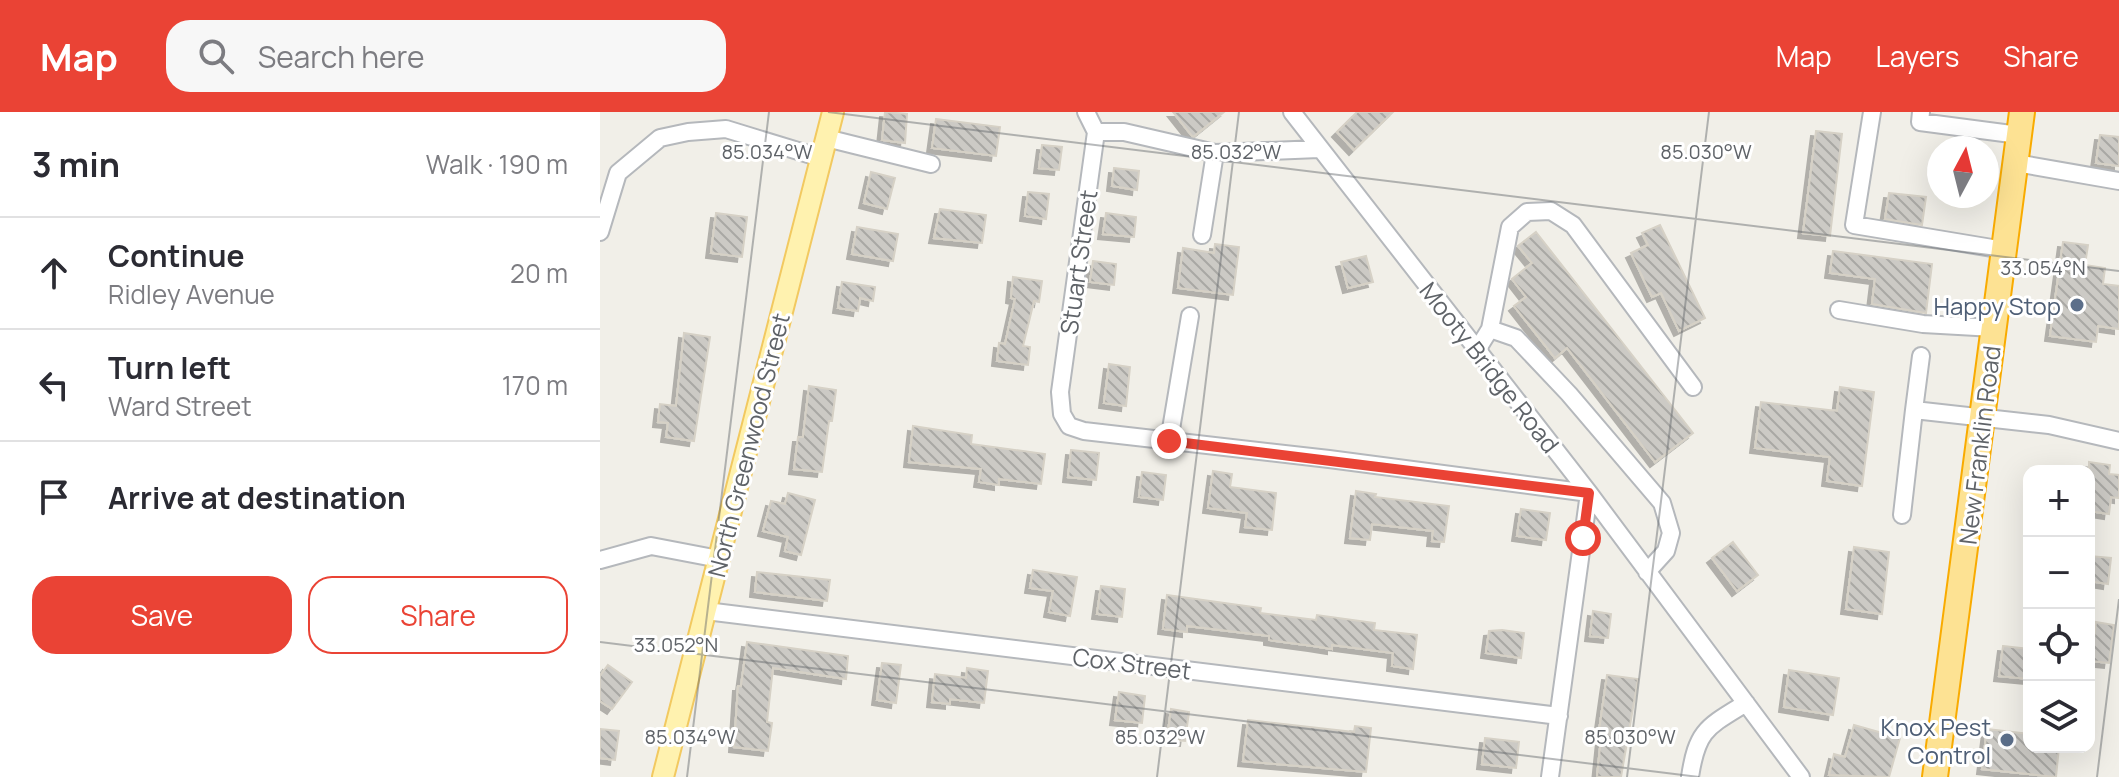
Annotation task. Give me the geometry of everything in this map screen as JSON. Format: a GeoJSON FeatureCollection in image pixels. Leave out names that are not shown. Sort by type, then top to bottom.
{"type":"FeatureCollection","features":[{"type":"Feature","properties":{"kind":"highway","name":"New Franklin Road"},"geometry":{"type":"LineString","coordinates":[[1935,777],[2021,124]]}},
{"type":"Feature","properties":{"kind":"main road","name":"North Greenwood Street"},"geometry":{"type":"LineString","coordinates":[[663,777],[833,112]]}},
{"type":"Feature","properties":{"kind":"street"},"geometry":{"type":"LineString","coordinates":[[1086,112],[1096,132],[1124,132],[1215,153],[1319,149]]}},
{"type":"Feature","properties":{"kind":"street","name":"Mooty Bridge Road"},"geometry":{"type":"LineString","coordinates":[[1292,112],[1589,493],[1801,777]]}},
{"type":"Feature","properties":{"kind":"street"},"geometry":{"type":"LineString","coordinates":[[1872,112],[1854,225],[2004,250]]}},
{"type":"Feature","properties":{"kind":"street"},"geometry":{"type":"LineString","coordinates":[[1921,112],[1920,122],[2021,124]]}},
{"type":"Feature","properties":{"kind":"street"},"geometry":{"type":"LineString","coordinates":[[600,232],[618,173],[660,138],[688,132],[726,129],[931,164]]}},
{"type":"Feature","properties":{"kind":"street","name":"Stuart Street"},"geometry":{"type":"LineString","coordinates":[[1096,132],[1060,392],[1062,414],[1069,426],[1084,431],[1169,441]]}},
{"type":"Feature","properties":{"kind":"street"},"geometry":{"type":"LineString","coordinates":[[1202,235],[1215,153]]}},
{"type":"Feature","properties":{"kind":"street"},"geometry":{"type":"LineString","coordinates":[[2016,163],[2119,181]]}},
{"type":"Feature","properties":{"kind":"street"},"geometry":{"type":"LineString","coordinates":[[1477,350],[1490,329],[1510,227],[1527,212],[1551,211],[1573,225],[1693,387]]}},
{"type":"Feature","properties":{"kind":"street"},"geometry":{"type":"LineString","coordinates":[[1839,310],[1923,324],[1994,328]]}},
{"type":"Feature","properties":{"kind":"street"},"geometry":{"type":"LineString","coordinates":[[1190,316],[1169,441],[1589,493],[1550,777]]}},
{"type":"Feature","properties":{"kind":"street"},"geometry":{"type":"LineString","coordinates":[[1490,329],[1516,338],[1569,394],[1662,503],[1671,533],[1666,551],[1647,572]]}},
{"type":"Feature","properties":{"kind":"street"},"geometry":{"type":"LineString","coordinates":[[1902,515],[1921,356]]}},
{"type":"Feature","properties":{"kind":"street"},"geometry":{"type":"LineString","coordinates":[[1914,410],[2049,425],[2119,441]]}},
{"type":"Feature","properties":{"kind":"street"},"geometry":{"type":"LineString","coordinates":[[600,560],[651,546],[719,559]]}},
{"type":"Feature","properties":{"kind":"street","name":"Cox Street"},"geometry":{"type":"LineString","coordinates":[[706,611],[1559,716]]}},
{"type":"Feature","properties":{"kind":"street"},"geometry":{"type":"LineString","coordinates":[[1690,777],[1694,748],[1702,735],[1712,724],[1746,703]]}},
{"type":"Feature","properties":{"kind":"building"},"geometry":{"type":"Polygon","coordinates":[[[885,112],[907,114],[905,143],[882,140],[885,112]]]}},
{"type":"Feature","properties":{"kind":"building"},"geometry":{"type":"Polygon","coordinates":[[[1173,112],[1224,112],[1193,137],[1173,112]]]}},
{"type":"Feature","properties":{"kind":"building"},"geometry":{"type":"Polygon","coordinates":[[[1357,112],[1393,112],[1354,150],[1337,132],[1357,112]]]}},
{"type":"Feature","properties":{"kind":"building"},"geometry":{"type":"Polygon","coordinates":[[[936,119],[1000,127],[996,156],[932,148],[936,119]]]}},
{"type":"Feature","properties":{"kind":"building"},"geometry":{"type":"Polygon","coordinates":[[[1816,131],[1842,134],[1830,236],[1803,233],[1816,131]]]}},
{"type":"Feature","properties":{"kind":"building"},"geometry":{"type":"Polygon","coordinates":[[[2100,135],[2119,137],[2119,166],[2096,163],[2100,135]]]}},
{"type":"Feature","properties":{"kind":"building"},"geometry":{"type":"Polygon","coordinates":[[[1042,145],[1062,147],[1059,170],[1039,168],[1042,145]]]}},
{"type":"Feature","properties":{"kind":"building"},"geometry":{"type":"Polygon","coordinates":[[[1114,168],[1139,171],[1137,190],[1112,186],[1114,168]]]}},
{"type":"Feature","properties":{"kind":"building"},"geometry":{"type":"Polygon","coordinates":[[[871,172],[895,178],[887,209],[864,203],[871,172]]]}},
{"type":"Feature","properties":{"kind":"building"},"geometry":{"type":"Polygon","coordinates":[[[1028,192],[1049,194],[1046,219],[1025,216],[1028,192]]]}},
{"type":"Feature","properties":{"kind":"building"},"geometry":{"type":"Polygon","coordinates":[[[1889,193],[1926,197],[1922,225],[1885,219],[1889,193]]]}},
{"type":"Feature","properties":{"kind":"building"},"geometry":{"type":"Polygon","coordinates":[[[940,209],[986,215],[982,243],[934,238],[940,209]]]}},
{"type":"Feature","properties":{"kind":"building"},"geometry":{"type":"Polygon","coordinates":[[[716,213],[747,217],[742,257],[711,253],[716,213]]]}},
{"type":"Feature","properties":{"kind":"building"},"geometry":{"type":"Polygon","coordinates":[[[1106,213],[1136,217],[1134,237],[1103,234],[1106,213]]]}},
{"type":"Feature","properties":{"kind":"building"},"geometry":{"type":"Polygon","coordinates":[[[1660,225],[1705,318],[1679,331],[1661,293],[1652,297],[1631,253],[1648,245],[1642,233],[1660,225]]]}},
{"type":"Feature","properties":{"kind":"building"},"geometry":{"type":"Polygon","coordinates":[[[857,227],[898,234],[893,261],[852,254],[857,227]]]}},
{"type":"Feature","properties":{"kind":"building"},"geometry":{"type":"Polygon","coordinates":[[[1536,232],[1693,433],[1655,462],[1567,348],[1555,358],[1514,306],[1526,297],[1512,279],[1532,263],[1518,246],[1536,232]]]}},
{"type":"Feature","properties":{"kind":"building","name":"Happy Stop"},"geometry":{"type":"Polygon","coordinates":[[[2063,242],[2088,245],[2085,265],[2105,268],[2103,284],[2119,286],[2119,329],[2098,326],[2096,342],[2050,336],[2063,242]]]}},
{"type":"Feature","properties":{"kind":"building"},"geometry":{"type":"Polygon","coordinates":[[[1215,244],[1239,247],[1233,295],[1178,288],[1183,248],[1214,253],[1215,244]]]}},
{"type":"Feature","properties":{"kind":"building"},"geometry":{"type":"Polygon","coordinates":[[[1833,251],[1932,264],[1926,313],[1872,304],[1875,279],[1830,273],[1833,251]]]}},
{"type":"Feature","properties":{"kind":"building"},"geometry":{"type":"Polygon","coordinates":[[[1366,256],[1373,282],[1348,288],[1341,262],[1366,256]]]}},
{"type":"Feature","properties":{"kind":"building"},"geometry":{"type":"Polygon","coordinates":[[[1093,261],[1116,264],[1114,285],[1090,282],[1093,261]]]}},
{"type":"Feature","properties":{"kind":"building"},"geometry":{"type":"Polygon","coordinates":[[[1013,277],[1042,281],[1039,302],[1034,301],[1023,346],[1030,347],[1028,365],[997,361],[999,343],[1005,344],[1015,299],[1011,298],[1013,277]]]}},
{"type":"Feature","properties":{"kind":"building"},"geometry":{"type":"Polygon","coordinates":[[[842,282],[875,287],[873,301],[860,298],[858,311],[838,308],[842,282]]]}},
{"type":"Feature","properties":{"kind":"building"},"geometry":{"type":"Polygon","coordinates":[[[684,333],[710,337],[694,441],[666,437],[668,423],[658,422],[660,404],[676,406],[684,333]]]}},
{"type":"Feature","properties":{"kind":"building"},"geometry":{"type":"Polygon","coordinates":[[[1109,364],[1130,367],[1126,406],[1104,403],[1109,364]]]}},
{"type":"Feature","properties":{"kind":"building"},"geometry":{"type":"Polygon","coordinates":[[[809,386],[836,390],[822,472],[794,469],[798,437],[803,437],[809,386]]]}},
{"type":"Feature","properties":{"kind":"building"},"geometry":{"type":"Polygon","coordinates":[[[1840,387],[1874,392],[1862,486],[1827,481],[1830,457],[1755,448],[1761,402],[1837,411],[1840,387]]]}},
{"type":"Feature","properties":{"kind":"building"},"geometry":{"type":"Polygon","coordinates":[[[913,426],[972,435],[971,444],[1045,454],[1041,484],[999,479],[999,485],[979,482],[981,469],[909,462],[913,426]]]}},
{"type":"Feature","properties":{"kind":"building"},"geometry":{"type":"Polygon","coordinates":[[[1071,450],[1099,453],[1096,480],[1068,477],[1071,450]]]}},
{"type":"Feature","properties":{"kind":"building"},"geometry":{"type":"Polygon","coordinates":[[[2089,462],[2110,465],[2109,474],[2119,475],[2119,498],[2111,497],[2109,514],[2095,512],[2095,465],[2089,465],[2089,462]]]}},
{"type":"Feature","properties":{"kind":"building"},"geometry":{"type":"Polygon","coordinates":[[[1213,471],[1232,474],[1230,487],[1276,493],[1272,530],[1245,527],[1247,513],[1208,508],[1213,471]]]}},
{"type":"Feature","properties":{"kind":"building"},"geometry":{"type":"Polygon","coordinates":[[[1142,472],[1166,475],[1163,500],[1139,497],[1142,472]]]}},
{"type":"Feature","properties":{"kind":"building"},"geometry":{"type":"Polygon","coordinates":[[[1356,491],[1376,494],[1375,497],[1449,506],[1444,542],[1432,541],[1433,531],[1372,524],[1370,540],[1350,538],[1356,491]]]}},
{"type":"Feature","properties":{"kind":"building"},"geometry":{"type":"Polygon","coordinates":[[[788,493],[815,500],[801,555],[785,551],[788,537],[763,531],[771,501],[785,504],[788,493]]]}},
{"type":"Feature","properties":{"kind":"building"},"geometry":{"type":"Polygon","coordinates":[[[1521,509],[1550,513],[1546,540],[1517,536],[1521,509]]]}},
{"type":"Feature","properties":{"kind":"building"},"geometry":{"type":"Polygon","coordinates":[[[1733,542],[1758,575],[1737,591],[1712,558],[1733,542]]]}},
{"type":"Feature","properties":{"kind":"building"},"geometry":{"type":"Polygon","coordinates":[[[1854,547],[1889,552],[1882,614],[1846,609],[1854,547]]]}},
{"type":"Feature","properties":{"kind":"building"},"geometry":{"type":"Polygon","coordinates":[[[2095,557],[2111,558],[2108,584],[2095,582],[2095,557]]]}},
{"type":"Feature","properties":{"kind":"building"},"geometry":{"type":"Polygon","coordinates":[[[1033,570],[1077,577],[1070,616],[1049,612],[1053,591],[1030,588],[1033,570]]]}},
{"type":"Feature","properties":{"kind":"building"},"geometry":{"type":"Polygon","coordinates":[[[757,572],[830,580],[827,601],[755,592],[757,572]]]}},
{"type":"Feature","properties":{"kind":"building"},"geometry":{"type":"Polygon","coordinates":[[[1101,586],[1125,589],[1122,617],[1097,614],[1101,586]]]}},
{"type":"Feature","properties":{"kind":"building"},"geometry":{"type":"Polygon","coordinates":[[[1167,595],[1261,608],[1260,613],[1316,620],[1317,615],[1375,623],[1374,630],[1417,635],[1413,669],[1392,666],[1393,653],[1332,645],[1332,649],[1269,640],[1269,636],[1187,626],[1187,632],[1163,629],[1167,595]]]}},
{"type":"Feature","properties":{"kind":"building"},"geometry":{"type":"Polygon","coordinates":[[[1593,611],[1611,614],[1608,638],[1590,636],[1593,611]]]}},
{"type":"Feature","properties":{"kind":"building"},"geometry":{"type":"Polygon","coordinates":[[[2096,622],[2114,625],[2109,663],[2095,661],[2096,622]]]}},
{"type":"Feature","properties":{"kind":"building"},"geometry":{"type":"Polygon","coordinates":[[[1489,631],[1524,633],[1521,658],[1486,653],[1489,631]]]}},
{"type":"Feature","properties":{"kind":"building"},"geometry":{"type":"Polygon","coordinates":[[[747,642],[848,656],[846,679],[773,668],[767,722],[772,723],[768,751],[734,747],[738,686],[741,686],[747,642]]]}},
{"type":"Feature","properties":{"kind":"building"},"geometry":{"type":"Polygon","coordinates":[[[2003,646],[2023,648],[2023,678],[1999,676],[2003,646]]]}},
{"type":"Feature","properties":{"kind":"building"},"geometry":{"type":"Polygon","coordinates":[[[882,663],[901,665],[896,703],[877,700],[882,663]]]}},
{"type":"Feature","properties":{"kind":"building"},"geometry":{"type":"Polygon","coordinates":[[[608,665],[632,682],[612,709],[600,701],[600,676],[608,665]]]}},
{"type":"Feature","properties":{"kind":"building"},"geometry":{"type":"Polygon","coordinates":[[[967,668],[988,671],[984,703],[950,699],[950,704],[932,702],[935,674],[966,678],[967,668]]]}},
{"type":"Feature","properties":{"kind":"building"},"geometry":{"type":"Polygon","coordinates":[[[1789,670],[1839,678],[1833,715],[1784,707],[1789,670]]]}},
{"type":"Feature","properties":{"kind":"building"},"geometry":{"type":"Polygon","coordinates":[[[1607,675],[1638,679],[1621,777],[1597,777],[1601,738],[1598,738],[1607,675]]]}},
{"type":"Feature","properties":{"kind":"building"},"geometry":{"type":"Polygon","coordinates":[[[1119,692],[1145,696],[1142,723],[1115,720],[1119,692]]]}},
{"type":"Feature","properties":{"kind":"building"},"geometry":{"type":"Polygon","coordinates":[[[1171,709],[1189,712],[1185,741],[1167,739],[1171,709]]]}},
{"type":"Feature","properties":{"kind":"building"},"geometry":{"type":"Polygon","coordinates":[[[1248,720],[1354,732],[1355,726],[1371,728],[1366,772],[1243,761],[1248,720]]]}},
{"type":"Feature","properties":{"kind":"building"},"geometry":{"type":"Polygon","coordinates":[[[1854,725],[1900,738],[1889,777],[1829,775],[1834,754],[1845,757],[1854,725]]]}},
{"type":"Feature","properties":{"kind":"building"},"geometry":{"type":"Polygon","coordinates":[[[600,729],[619,731],[615,760],[600,758],[600,729]]]}},
{"type":"Feature","properties":{"kind":"building","name":"Knox Pest Control"},"geometry":{"type":"Polygon","coordinates":[[[1987,729],[2023,733],[2023,753],[2058,753],[2056,777],[1982,769],[1987,729]]]}},
{"type":"Feature","properties":{"kind":"building"},"geometry":{"type":"Polygon","coordinates":[[[1485,738],[1519,742],[1516,768],[1482,764],[1485,738]]]}},
{"type":"Feature","properties":{"kind":"place","name":"Happy Stop"},"geometry":{"type":"Point","coordinates":[2077,305]}},
{"type":"Feature","properties":{"kind":"place","name":"Knox Pest Control"},"geometry":{"type":"Point","coordinates":[2007,740]}},
{"type":"Feature","properties":{"kind":"route"},"geometry":{"type":"LineString","coordinates":[[1169,441],[1589,493],[1583,538]]}}]}
